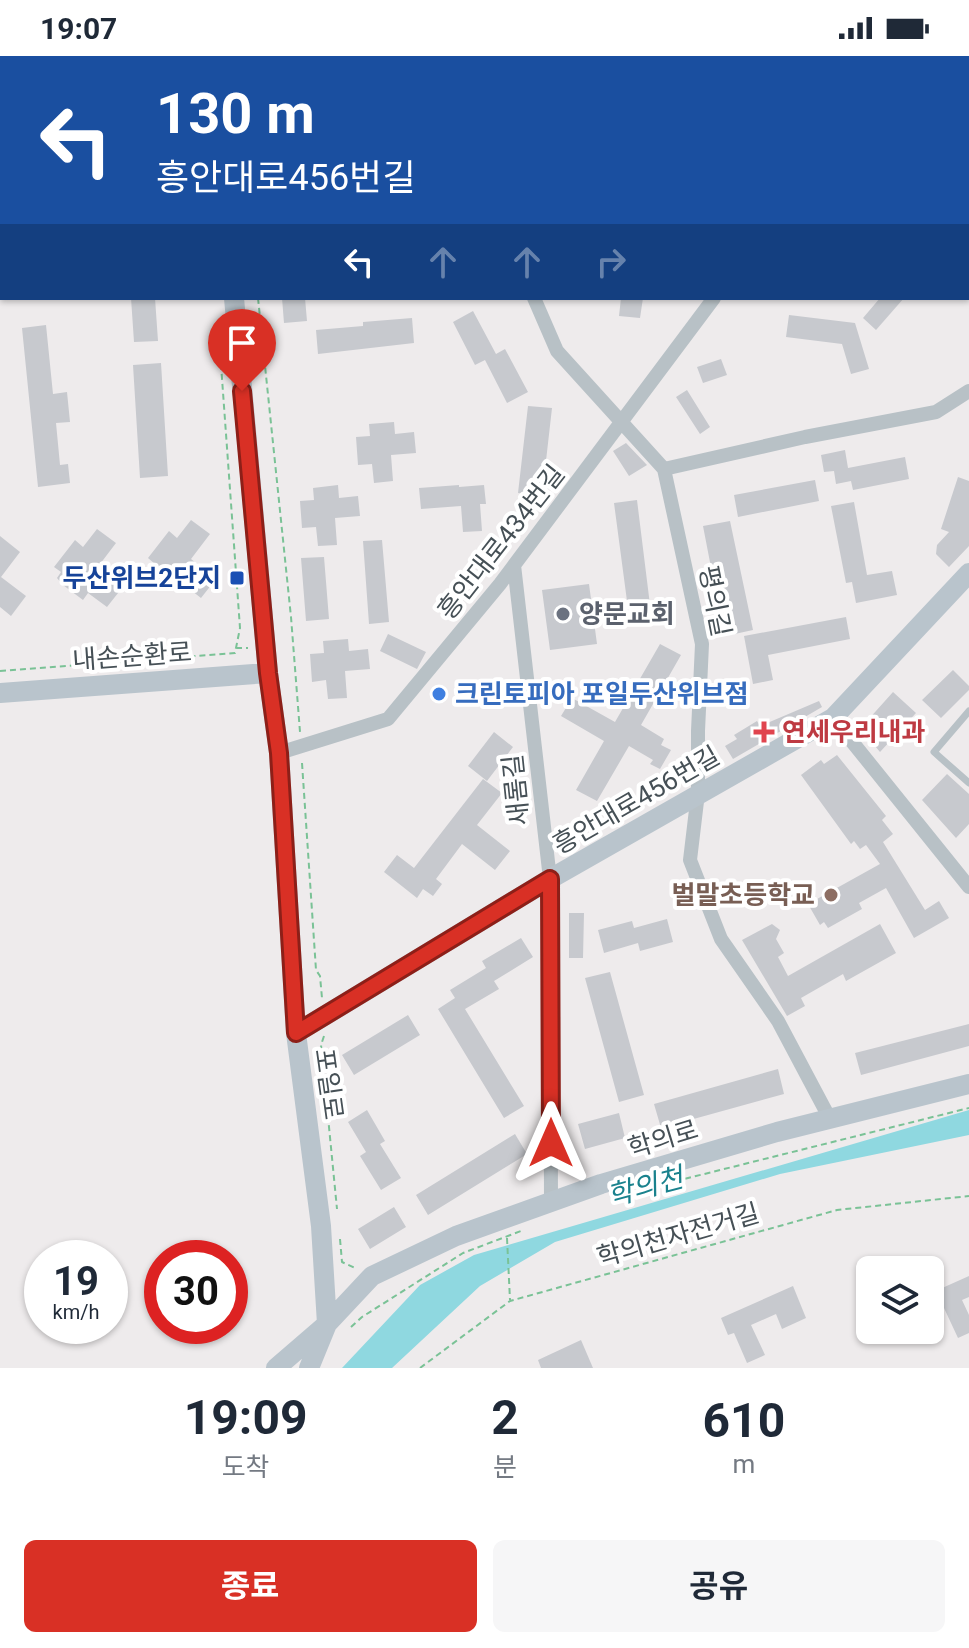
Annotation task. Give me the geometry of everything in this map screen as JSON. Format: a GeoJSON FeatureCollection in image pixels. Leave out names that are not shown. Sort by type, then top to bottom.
{"type":"FeatureCollection","features":[{"type":"Feature","properties":{"kind":"street","name":"포일로"},"geometry":{"type":"LineString","coordinates":[[234,300],[268,673],[279,753],[296,1033],[321,1226],[327,1324],[313,1359]]}},
{"type":"Feature","properties":{"kind":"street","name":"평의길"},"geometry":{"type":"LineString","coordinates":[[535,300],[557,351],[664,469],[702,644],[698,793],[690,860],[721,939],[778,1021],[830,1119]]}},
{"type":"Feature","properties":{"kind":"street","name":"흥안대로434번길"},"geometry":{"type":"LineString","coordinates":[[279,753],[388,719],[514,565],[713,300]]}},
{"type":"Feature","properties":{"kind":"street"},"geometry":{"type":"LineString","coordinates":[[664,469],[805,437],[936,412],[969,391]]}},
{"type":"Feature","properties":{"kind":"street","name":"새롬길"},"geometry":{"type":"LineString","coordinates":[[514,565],[550,879],[551,1202]]}},
{"type":"Feature","properties":{"kind":"street","name":"흥안대로456번길"},"geometry":{"type":"LineString","coordinates":[[296,1033],[550,879],[833,718],[969,573]]}},
{"type":"Feature","properties":{"kind":"street","name":"내손순환로"},"geometry":{"type":"LineString","coordinates":[[0,693],[268,673]]}},
{"type":"Feature","properties":{"kind":"street"},"geometry":{"type":"LineString","coordinates":[[833,718],[969,887]]}},
{"type":"Feature","properties":{"kind":"street","name":"학의로"},"geometry":{"type":"LineString","coordinates":[[276,1368],[327,1324],[372,1276],[456,1236],[551,1202],[733,1145],[969,1084]]}},
{"type":"Feature","properties":{"kind":"lane"},"geometry":{"type":"LineString","coordinates":[[969,711],[934,752],[969,783]]}},
{"type":"Feature","properties":{"kind":"path"},"geometry":{"type":"LineString","coordinates":[[258,300],[291,617],[316,970],[320,976],[324,1016],[325,1033],[321,1045],[337,1215]]}},
{"type":"Feature","properties":{"kind":"path"},"geometry":{"type":"LineString","coordinates":[[0,671],[235,653],[240,628],[218,314]]}},
{"type":"Feature","properties":{"kind":"path"},"geometry":{"type":"LineString","coordinates":[[650,1188],[969,1108]]}},
{"type":"Feature","properties":{"kind":"path","name":"학의천자전거길"},"geometry":{"type":"LineString","coordinates":[[420,1368],[510,1301],[837,1210],[969,1196]]}},
{"type":"Feature","properties":{"kind":"path"},"geometry":{"type":"LineString","coordinates":[[339,1231],[342,1262],[361,1271]]}},
{"type":"Feature","properties":{"kind":"path"},"geometry":{"type":"LineString","coordinates":[[351,1327],[463,1253],[521,1232]]}},
{"type":"Feature","properties":{"kind":"path"},"geometry":{"type":"LineString","coordinates":[[507,1237],[510,1301]]}},
{"type":"Feature","properties":{"kind":"water","name":"학의천"},"geometry":{"type":"Polygon","coordinates":[[[969,1110],[969,1135],[780,1174],[555,1242],[480,1286],[392,1368],[342,1368],[420,1285],[474,1255],[969,1110]]]}},
{"type":"Feature","properties":{"kind":"building"},"geometry":{"type":"Polygon","coordinates":[[[131,300],[155,300],[158,341],[134,342],[131,300]]]}},
{"type":"Feature","properties":{"kind":"building"},"geometry":{"type":"Polygon","coordinates":[[[282,300],[305,300],[307,321],[284,323],[282,300]]]}},
{"type":"Feature","properties":{"kind":"building"},"geometry":{"type":"Polygon","coordinates":[[[621,300],[643,300],[640,318],[619,316],[621,300]]]}},
{"type":"Feature","properties":{"kind":"building"},"geometry":{"type":"Polygon","coordinates":[[[878,300],[902,300],[876,330],[863,318],[878,300]]]}},
{"type":"Feature","properties":{"kind":"building"},"geometry":{"type":"Polygon","coordinates":[[[473,311],[496,354],[505,349],[528,392],[507,403],[485,360],[475,365],[453,322],[473,311]]]}},
{"type":"Feature","properties":{"kind":"building"},"geometry":{"type":"Polygon","coordinates":[[[789,315],[855,323],[869,369],[851,374],[842,344],[786,337],[789,315]]]}},
{"type":"Feature","properties":{"kind":"building"},"geometry":{"type":"Polygon","coordinates":[[[412,318],[414,343],[318,354],[316,330],[412,318]]]}},
{"type":"Feature","properties":{"kind":"building"},"geometry":{"type":"Polygon","coordinates":[[[46,325],[53,394],[67,392],[70,422],[56,423],[60,465],[68,464],[70,483],[38,487],[22,328],[46,325]]]}},
{"type":"Feature","properties":{"kind":"building"},"geometry":{"type":"Polygon","coordinates":[[[721,359],[727,375],[703,383],[697,367],[721,359]]]}},
{"type":"Feature","properties":{"kind":"building"},"geometry":{"type":"Polygon","coordinates":[[[161,363],[168,476],[140,478],[133,365],[161,363]]]}},
{"type":"Feature","properties":{"kind":"building"},"geometry":{"type":"Polygon","coordinates":[[[687,390],[710,427],[700,434],[676,397],[687,390]]]}},
{"type":"Feature","properties":{"kind":"building"},"geometry":{"type":"Polygon","coordinates":[[[528,406],[552,408],[542,496],[518,493],[528,406]]]}},
{"type":"Feature","properties":{"kind":"building"},"geometry":{"type":"Polygon","coordinates":[[[394,422],[395,434],[414,432],[416,453],[391,455],[393,481],[374,483],[372,464],[358,465],[356,437],[370,436],[369,424],[394,422]]]}},
{"type":"Feature","properties":{"kind":"building"},"geometry":{"type":"Polygon","coordinates":[[[626,443],[647,465],[629,476],[613,451],[626,443]]]}},
{"type":"Feature","properties":{"kind":"building"},"geometry":{"type":"Polygon","coordinates":[[[845,450],[848,468],[905,457],[909,479],[853,490],[851,481],[836,484],[834,471],[824,472],[821,455],[845,450]]]}},
{"type":"Feature","properties":{"kind":"building"},"geometry":{"type":"Polygon","coordinates":[[[958,477],[969,481],[969,546],[949,567],[936,554],[937,545],[949,532],[941,529],[958,477]]]}},
{"type":"Feature","properties":{"kind":"building"},"geometry":{"type":"Polygon","coordinates":[[[815,480],[819,501],[738,517],[734,495],[815,480]]]}},
{"type":"Feature","properties":{"kind":"building"},"geometry":{"type":"Polygon","coordinates":[[[338,485],[339,498],[358,496],[360,516],[335,518],[337,545],[318,546],[316,527],[302,528],[300,501],[314,500],[313,488],[338,485]]]}},
{"type":"Feature","properties":{"kind":"building"},"geometry":{"type":"Polygon","coordinates":[[[484,485],[486,504],[480,504],[482,531],[463,532],[461,506],[421,509],[419,488],[484,485]]]}},
{"type":"Feature","properties":{"kind":"building"},"geometry":{"type":"Polygon","coordinates":[[[637,500],[651,613],[629,616],[614,503],[637,500]]]}},
{"type":"Feature","properties":{"kind":"building"},"geometry":{"type":"Polygon","coordinates":[[[854,502],[867,575],[892,571],[897,595],[856,603],[852,582],[846,583],[831,506],[854,502]]]}},
{"type":"Feature","properties":{"kind":"building"},"geometry":{"type":"Polygon","coordinates":[[[191,520],[210,534],[191,559],[216,579],[201,598],[183,584],[177,591],[151,569],[155,564],[148,558],[169,531],[177,538],[191,520]]]}},
{"type":"Feature","properties":{"kind":"building"},"geometry":{"type":"Polygon","coordinates":[[[730,521],[753,630],[730,635],[720,582],[714,583],[703,526],[730,521]]]}},
{"type":"Feature","properties":{"kind":"building"},"geometry":{"type":"Polygon","coordinates":[[[97,529],[116,543],[97,568],[122,588],[107,607],[88,593],[83,600],[63,585],[57,578],[61,572],[54,567],[75,540],[83,547],[97,529]]]}},
{"type":"Feature","properties":{"kind":"building"},"geometry":{"type":"Polygon","coordinates":[[[0,536],[20,552],[1,577],[26,596],[11,616],[0,607],[0,536]]]}},
{"type":"Feature","properties":{"kind":"building"},"geometry":{"type":"Polygon","coordinates":[[[382,540],[389,622],[369,624],[363,541],[382,540]]]}},
{"type":"Feature","properties":{"kind":"building"},"geometry":{"type":"Polygon","coordinates":[[[324,557],[329,619],[306,621],[301,558],[324,557]]]}},
{"type":"Feature","properties":{"kind":"building"},"geometry":{"type":"Polygon","coordinates":[[[589,584],[597,644],[550,650],[542,590],[589,584]]]}},
{"type":"Feature","properties":{"kind":"building"},"geometry":{"type":"Polygon","coordinates":[[[846,617],[850,639],[768,655],[773,680],[753,684],[744,636],[846,617]]]}},
{"type":"Feature","properties":{"kind":"building"},"geometry":{"type":"Polygon","coordinates":[[[388,634],[426,652],[417,669],[380,651],[388,634]]]}},
{"type":"Feature","properties":{"kind":"building"},"geometry":{"type":"Polygon","coordinates":[[[348,639],[349,651],[368,649],[370,669],[345,671],[347,698],[328,699],[326,680],[312,682],[310,654],[324,653],[323,641],[348,639]]]}},
{"type":"Feature","properties":{"kind":"building"},"geometry":{"type":"Polygon","coordinates":[[[660,644],[681,655],[641,725],[664,739],[661,745],[671,750],[660,769],[650,764],[653,760],[629,746],[597,801],[576,790],[604,741],[561,716],[572,698],[615,722],[660,644]]]}},
{"type":"Feature","properties":{"kind":"building"},"geometry":{"type":"Polygon","coordinates":[[[953,670],[969,686],[969,690],[941,718],[922,700],[953,670]]]}},
{"type":"Feature","properties":{"kind":"building"},"geometry":{"type":"Polygon","coordinates":[[[893,692],[916,713],[880,752],[865,734],[867,721],[893,692]]]}},
{"type":"Feature","properties":{"kind":"building"},"geometry":{"type":"Polygon","coordinates":[[[819,701],[822,707],[733,759],[725,746],[737,739],[734,735],[757,721],[760,726],[819,701]]]}},
{"type":"Feature","properties":{"kind":"building"},"geometry":{"type":"Polygon","coordinates":[[[494,732],[513,747],[487,781],[468,766],[494,732]]]}},
{"type":"Feature","properties":{"kind":"building"},"geometry":{"type":"Polygon","coordinates":[[[837,755],[886,816],[882,820],[893,834],[883,842],[925,910],[939,901],[949,918],[914,938],[886,888],[859,903],[862,909],[828,928],[824,922],[820,925],[808,904],[880,864],[866,845],[860,849],[854,841],[851,844],[801,775],[821,760],[824,764],[837,755]]]}},
{"type":"Feature","properties":{"kind":"building"},"geometry":{"type":"Polygon","coordinates":[[[947,774],[969,794],[969,824],[956,838],[922,800],[947,774]]]}},
{"type":"Feature","properties":{"kind":"building"},"geometry":{"type":"Polygon","coordinates":[[[483,779],[502,793],[477,825],[510,851],[495,870],[462,844],[436,879],[442,884],[433,896],[423,889],[417,898],[384,872],[397,855],[414,868],[483,779]]]}},
{"type":"Feature","properties":{"kind":"building"},"geometry":{"type":"Polygon","coordinates":[[[569,913],[584,913],[583,958],[569,958],[569,913]]]}},
{"type":"Feature","properties":{"kind":"building"},"geometry":{"type":"Polygon","coordinates":[[[667,919],[673,942],[640,951],[638,943],[604,953],[598,930],[632,921],[634,928],[667,919]]]}},
{"type":"Feature","properties":{"kind":"building"},"geometry":{"type":"Polygon","coordinates":[[[772,924],[780,930],[776,939],[784,953],[778,957],[788,976],[880,924],[896,953],[846,981],[843,974],[801,998],[805,1006],[787,1016],[742,940],[772,924]]]}},
{"type":"Feature","properties":{"kind":"building"},"geometry":{"type":"Polygon","coordinates":[[[521,938],[533,957],[494,981],[499,989],[465,1009],[524,1106],[504,1118],[438,1009],[455,998],[450,990],[486,968],[482,961],[521,938]]]}},
{"type":"Feature","properties":{"kind":"building"},"geometry":{"type":"Polygon","coordinates":[[[610,972],[644,1095],[619,1102],[585,978],[610,972]]]}},
{"type":"Feature","properties":{"kind":"building"},"geometry":{"type":"Polygon","coordinates":[[[408,1015],[420,1035],[354,1075],[342,1055],[408,1015]]]}},
{"type":"Feature","properties":{"kind":"building"},"geometry":{"type":"Polygon","coordinates":[[[969,1024],[969,1046],[861,1075],[855,1053],[969,1024]]]}},
{"type":"Feature","properties":{"kind":"building"},"geometry":{"type":"Polygon","coordinates":[[[778,1069],[784,1094],[661,1128],[654,1104],[778,1069]]]}},
{"type":"Feature","properties":{"kind":"building"},"geometry":{"type":"Polygon","coordinates":[[[367,1110],[385,1141],[380,1144],[401,1178],[381,1190],[360,1156],[366,1152],[348,1122],[367,1110]]]}},
{"type":"Feature","properties":{"kind":"building"},"geometry":{"type":"Polygon","coordinates":[[[619,1113],[625,1138],[585,1149],[578,1124],[619,1113]]]}},
{"type":"Feature","properties":{"kind":"building"},"geometry":{"type":"Polygon","coordinates":[[[515,1134],[527,1154],[428,1215],[416,1195],[515,1134]]]}},
{"type":"Feature","properties":{"kind":"building"},"geometry":{"type":"Polygon","coordinates":[[[394,1207],[406,1227],[370,1249],[358,1229],[394,1207]]]}},
{"type":"Feature","properties":{"kind":"building"},"geometry":{"type":"Polygon","coordinates":[[[969,1276],[969,1297],[962,1300],[969,1315],[969,1333],[958,1338],[944,1308],[944,1287],[969,1276]]]}},
{"type":"Feature","properties":{"kind":"building"},"geometry":{"type":"Polygon","coordinates":[[[793,1286],[806,1318],[782,1329],[776,1314],[751,1325],[765,1355],[747,1363],[734,1333],[728,1335],[721,1318],[793,1286]]]}},
{"type":"Feature","properties":{"kind":"building"},"geometry":{"type":"Polygon","coordinates":[[[581,1340],[593,1368],[541,1368],[538,1360],[581,1340]]]}},
{"type":"Feature","properties":{"kind":"place","name":"두산위브2단지"},"geometry":{"type":"Point","coordinates":[237,578]}},
{"type":"Feature","properties":{"kind":"place","name":"양문교회"},"geometry":{"type":"Point","coordinates":[563,614]}},
{"type":"Feature","properties":{"kind":"place","name":"크린토피아 포일두산위브점"},"geometry":{"type":"Point","coordinates":[439,694]}},
{"type":"Feature","properties":{"kind":"place","name":"연세우리내과"},"geometry":{"type":"Point","coordinates":[764,732]}},
{"type":"Feature","properties":{"kind":"place","name":"벌말초등학교"},"geometry":{"type":"Point","coordinates":[831,895]}},
{"type":"Feature","properties":{"kind":"route"},"geometry":{"type":"LineString","coordinates":[[242,391],[268,673],[279,753],[296,1033],[550,879],[551,1143]]}}]}
